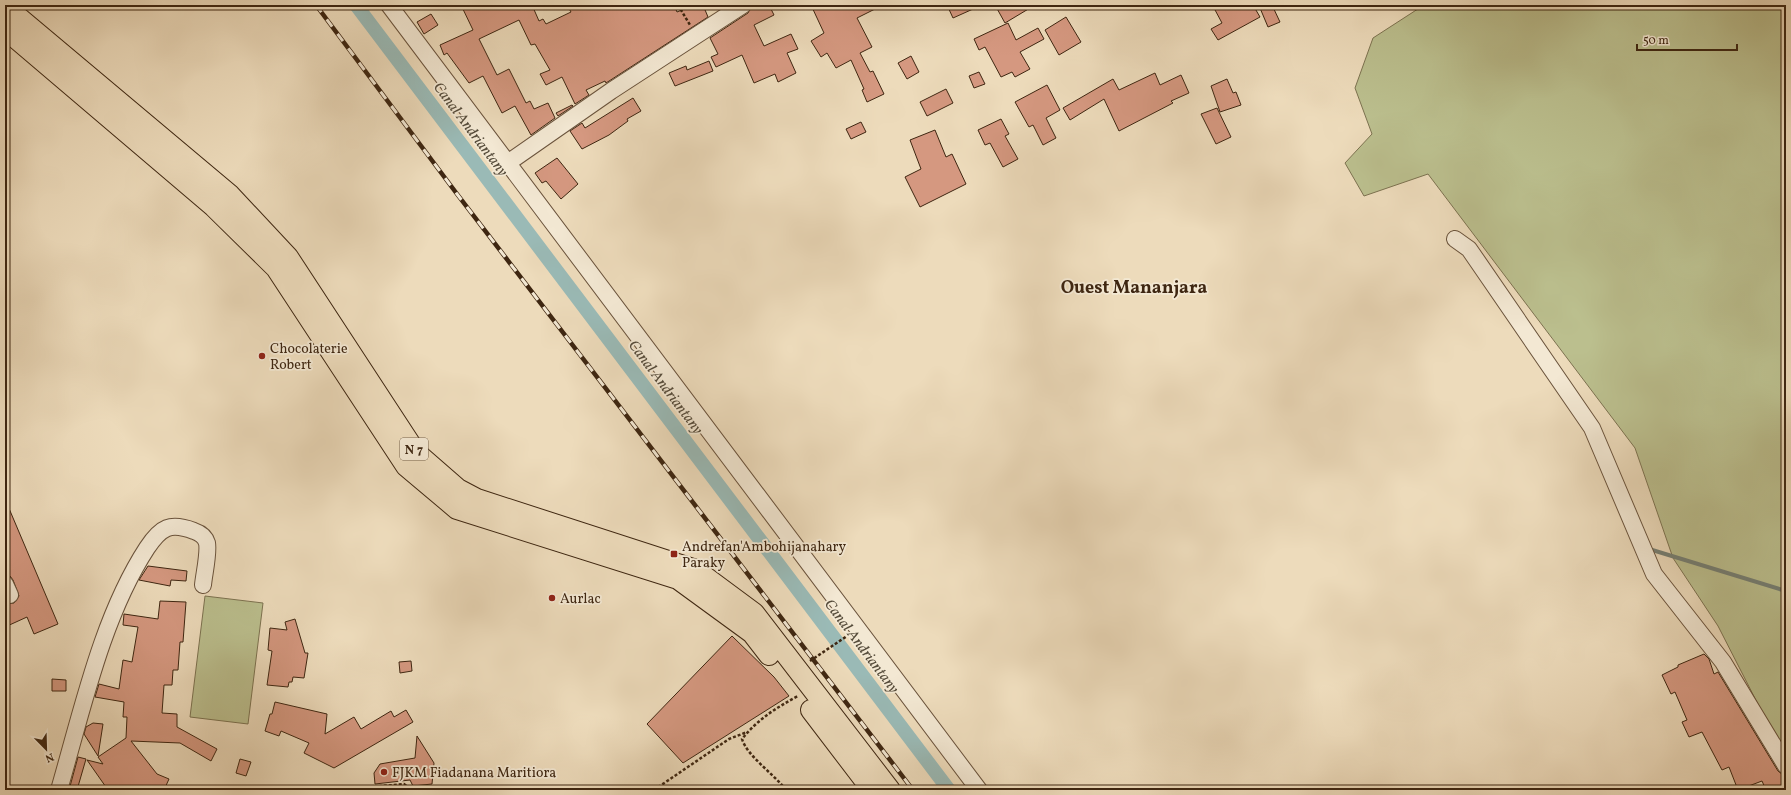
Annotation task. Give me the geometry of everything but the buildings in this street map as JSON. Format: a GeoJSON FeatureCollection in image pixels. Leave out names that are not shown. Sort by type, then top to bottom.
{"type":"FeatureCollection","features":[{"type":"Feature","properties":{"kind":"main road","name":"N 7"},"geometry":{"type":"LineString","coordinates":[[5,6],[230,196],[288,257],[419,455],[458,489],[476,499],[696,570],[754,613],[890,790]]}},
{"type":"Feature","properties":{"kind":"main road","name":"N 7"},"geometry":{"type":"LineString","coordinates":[[5,29],[214,207],[276,268],[406,466],[457,509],[686,583],[752,633],[872,790]]}},
{"type":"Feature","properties":{"kind":"street"},"geometry":{"type":"LineString","coordinates":[[389,5],[979,790]]}},
{"type":"Feature","properties":{"kind":"street"},"geometry":{"type":"LineString","coordinates":[[509,164],[512,160],[611,91],[743,5]]}},
{"type":"Feature","properties":{"kind":"street"},"geometry":{"type":"LineString","coordinates":[[1455,239],[1469,250],[1592,428],[1654,574],[1723,662],[1786,766]]}},
{"type":"Feature","properties":{"kind":"street"},"geometry":{"type":"LineString","coordinates":[[59,790],[104,638],[130,578],[147,548],[162,530],[174,526],[180,526],[200,533],[204,538],[207,544],[203,585]]}},
{"type":"Feature","properties":{"kind":"path"},"geometry":{"type":"LineString","coordinates":[[678,5],[696,35]]}},
{"type":"Feature","properties":{"kind":"path"},"geometry":{"type":"LineString","coordinates":[[800,672],[813,658],[835,645],[849,634]]}},
{"type":"Feature","properties":{"kind":"path"},"geometry":{"type":"LineString","coordinates":[[786,790],[776,778],[744,747],[742,739],[770,712],[800,695]]}},
{"type":"Feature","properties":{"kind":"path"},"geometry":{"type":"LineString","coordinates":[[654,790],[729,739],[748,732]]}},
{"type":"Feature","properties":{"kind":"path"},"geometry":{"type":"LineString","coordinates":[[339,790],[404,784],[412,790]]}},
{"type":"Feature","properties":{"kind":"green space"},"geometry":{"type":"Polygon","coordinates":[[[1424,5],[1786,5],[1786,759],[1718,626],[1673,558],[1635,448],[1428,174],[1364,196],[1345,163],[1372,134],[1355,88],[1373,38],[1424,5]]]}},
{"type":"Feature","properties":{"kind":"green space"},"geometry":{"type":"Polygon","coordinates":[[[205,596],[263,603],[248,724],[190,717],[205,596]]]}},
{"type":"Feature","properties":{"kind":"waterway","name":"Canal Andriantany"},"geometry":{"type":"LineString","coordinates":[[356,5],[949,790]]}},
{"type":"Feature","properties":{"kind":"waterway","name":"Canal Andriantany"},"geometry":{"type":"LineString","coordinates":[[627,363],[947,790]]}},
{"type":"Feature","properties":{"kind":"waterway"},"geometry":{"type":"LineString","coordinates":[[1649,549],[1786,591]]}},
{"type":"Feature","properties":{"kind":"railway"},"geometry":{"type":"LineString","coordinates":[[316,5],[457,194],[913,790]]}},
{"type":"Feature","properties":{"kind":"place","name":"Chocolaterie Robert"},"geometry":{"type":"Point","coordinates":[262,356]}},
{"type":"Feature","properties":{"kind":"place","name":"Andrefan'Ambohijanahary Paraky"},"geometry":{"type":"Point","coordinates":[674,554]}},
{"type":"Feature","properties":{"kind":"place","name":"Aurlac"},"geometry":{"type":"Point","coordinates":[552,598]}},
{"type":"Feature","properties":{"kind":"place","name":"FJKM Fiadanana Maritiora"},"geometry":{"type":"Point","coordinates":[384,772]}},
{"type":"Feature","properties":{"kind":"district","name":"Ouest Mananjara"},"geometry":{"type":"Point","coordinates":[1134,287]}}]}
